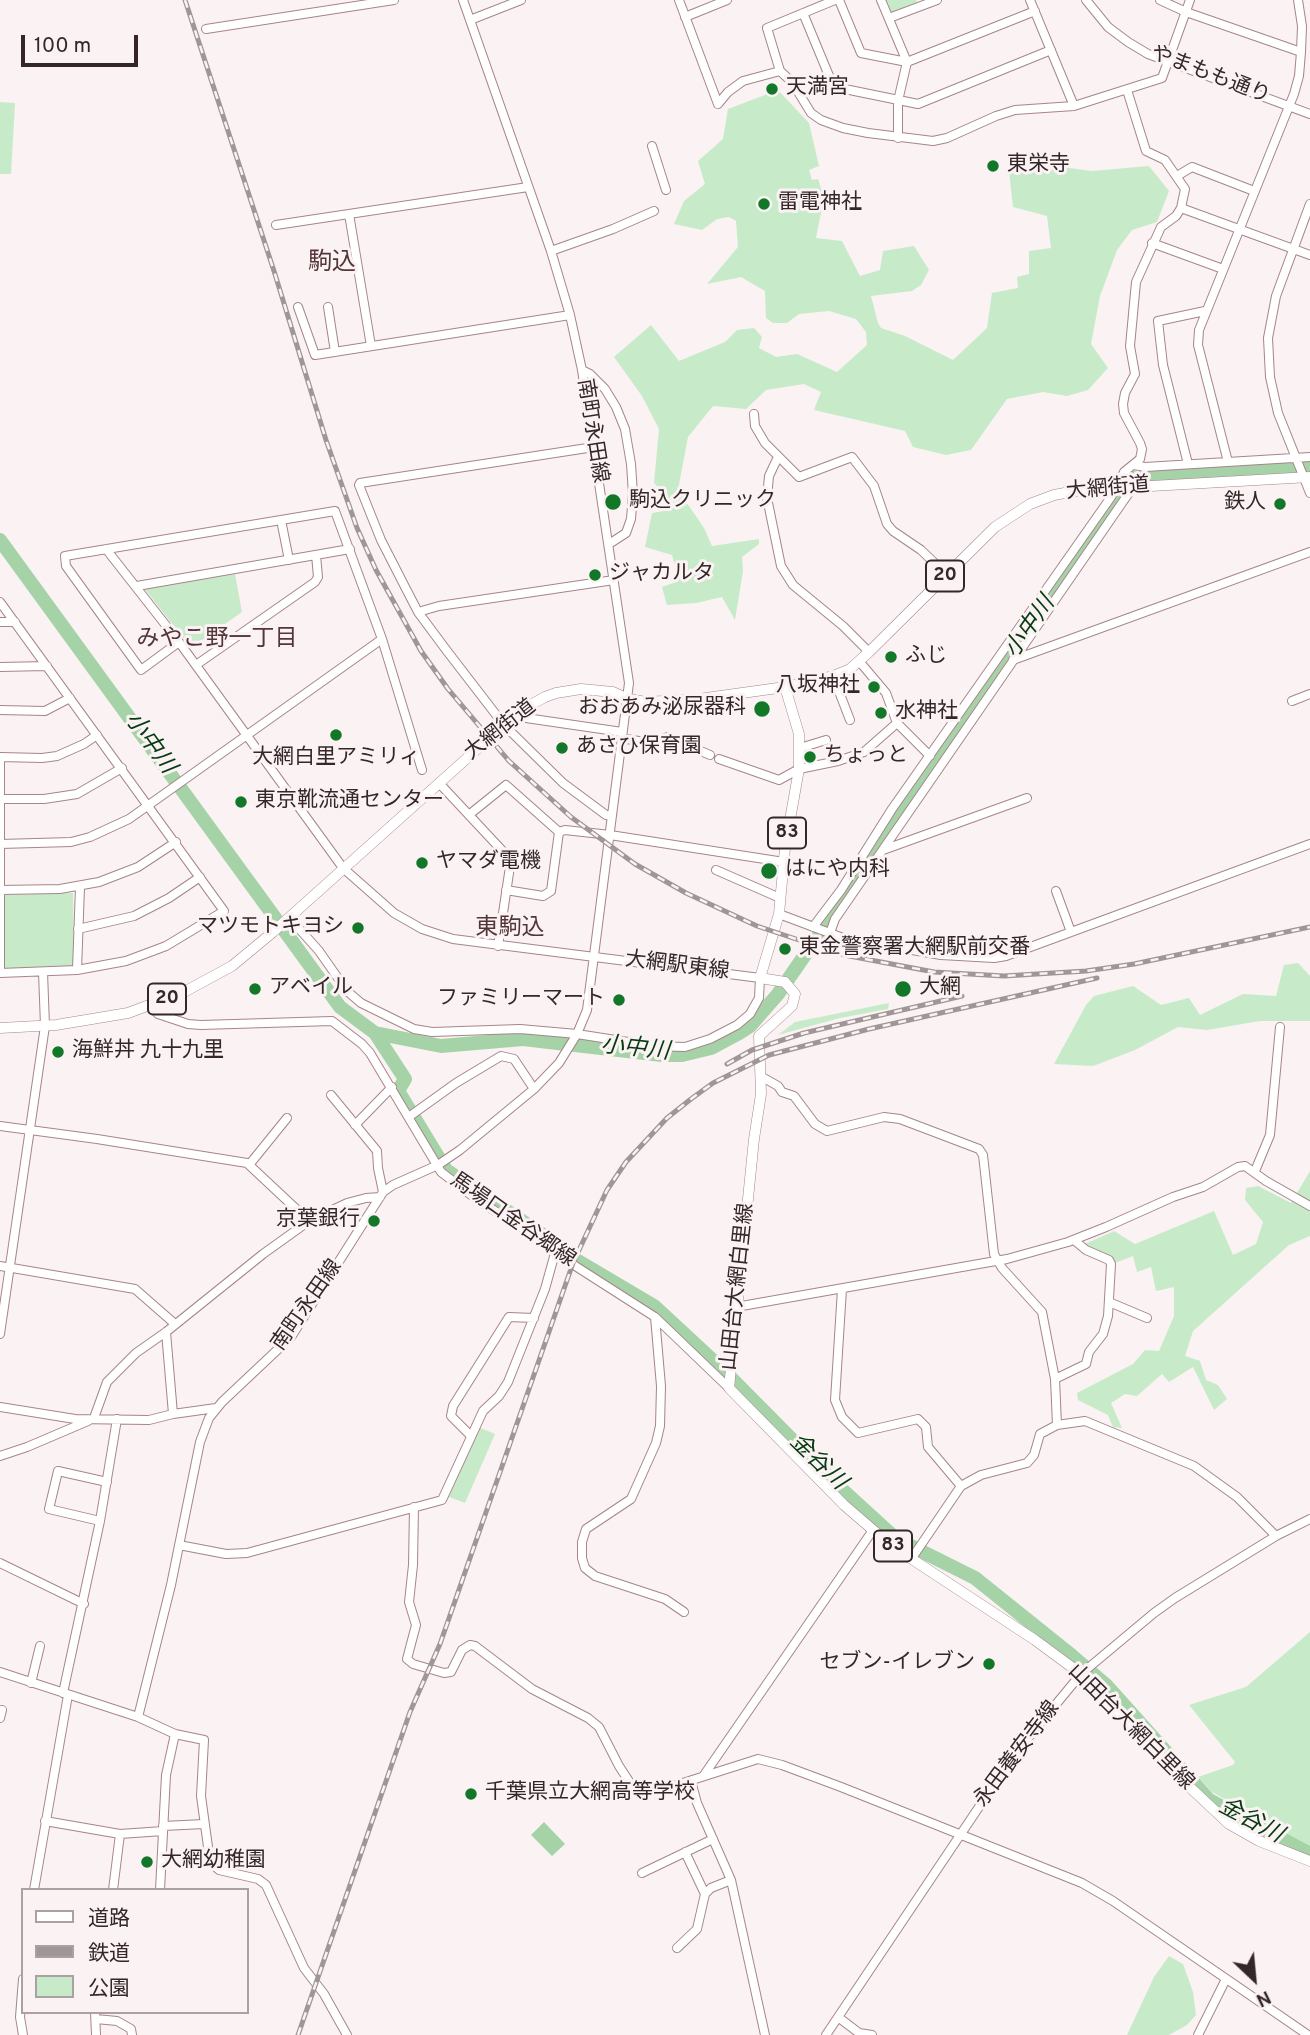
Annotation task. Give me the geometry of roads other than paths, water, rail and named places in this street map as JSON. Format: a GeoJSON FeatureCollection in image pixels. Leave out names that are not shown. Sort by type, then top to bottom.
{"type":"FeatureCollection","features":[{"type":"Feature","properties":{"kind":"main road","name":"大網街道"},"geometry":{"type":"LineString","coordinates":[[0,1028],[83,1022],[151,1006],[199,985],[232,966],[273,932],[291,922],[343,868],[504,724],[534,702],[571,690],[613,692],[628,699],[646,702],[704,699],[785,687],[833,676],[859,661],[995,527],[1030,504],[1068,491],[1307,478]]}},
{"type":"Feature","properties":{"kind":"main road","name":"83"},"geometry":{"type":"LineString","coordinates":[[760,978],[779,915],[784,862],[799,769],[799,734],[785,687]]}},
{"type":"Feature","properties":{"kind":"main road","name":"山田台大網白里線"},"geometry":{"type":"LineString","coordinates":[[760,978],[785,982],[795,994],[792,1006],[759,1036],[762,1077],[729,1388],[844,1505],[873,1530],[1081,1674],[1180,1778],[1229,1824],[1259,1841],[1310,1861]]}},
{"type":"Feature","properties":{"kind":"street"},"geometry":{"type":"LineString","coordinates":[[206,29],[394,0]]}},
{"type":"Feature","properties":{"kind":"street","name":"南町永田線"},"geometry":{"type":"LineString","coordinates":[[138,1717],[205,1423],[216,1408],[291,1337],[381,1194],[393,1185],[438,1165],[477,1138],[534,1089],[553,1071],[573,1041],[587,1010],[629,683],[582,370],[570,315],[551,251],[463,0]]}},
{"type":"Feature","properties":{"kind":"street"},"geometry":{"type":"LineString","coordinates":[[470,20],[521,0]]}},
{"type":"Feature","properties":{"kind":"street"},"geometry":{"type":"LineString","coordinates":[[679,0],[718,104],[735,86],[780,71]]}},
{"type":"Feature","properties":{"kind":"street"},"geometry":{"type":"LineString","coordinates":[[685,17],[726,0]]}},
{"type":"Feature","properties":{"kind":"street"},"geometry":{"type":"LineString","coordinates":[[1035,11],[907,62],[861,53],[837,0],[767,28],[780,71],[788,77],[811,113],[821,120],[843,128],[898,138],[940,140],[1015,110],[1073,106],[1162,78],[1190,0]]}},
{"type":"Feature","properties":{"kind":"street"},"geometry":{"type":"LineString","coordinates":[[881,0],[907,62],[898,101],[898,138]]}},
{"type":"Feature","properties":{"kind":"street"},"geometry":{"type":"LineString","coordinates":[[889,18],[937,0]]}},
{"type":"Feature","properties":{"kind":"street"},"geometry":{"type":"LineString","coordinates":[[1031,0],[1073,106]]}},
{"type":"Feature","properties":{"kind":"street","name":"やまもも通り"},"geometry":{"type":"LineString","coordinates":[[1086,0],[1108,27],[1128,42],[1167,62],[1310,114]]}},
{"type":"Feature","properties":{"kind":"street"},"geometry":{"type":"LineString","coordinates":[[1160,0],[1186,12],[1301,52]]}},
{"type":"Feature","properties":{"kind":"street"},"geometry":{"type":"LineString","coordinates":[[1228,461],[1198,345],[1199,330],[1290,106],[1299,76],[1302,26],[1297,0]]}},
{"type":"Feature","properties":{"kind":"street"},"geometry":{"type":"LineString","coordinates":[[803,13],[835,87],[918,104],[1051,50]]}},
{"type":"Feature","properties":{"kind":"street"},"geometry":{"type":"LineString","coordinates":[[813,927],[841,890],[892,809],[1117,488],[1124,472],[1140,459],[1142,449],[1124,413],[1123,404],[1125,393],[1135,374],[1130,346],[1136,282],[1161,227],[1176,216],[1181,208],[1185,189],[1165,160],[1146,151],[1127,90]]}},
{"type":"Feature","properties":{"kind":"street"},"geometry":{"type":"LineString","coordinates":[[652,146],[666,190]]}},
{"type":"Feature","properties":{"kind":"street"},"geometry":{"type":"LineString","coordinates":[[1177,176],[1192,167],[1254,191]]}},
{"type":"Feature","properties":{"kind":"street"},"geometry":{"type":"LineString","coordinates":[[276,225],[528,187]]}},
{"type":"Feature","properties":{"kind":"street"},"geometry":{"type":"LineString","coordinates":[[1310,204],[1276,296],[1268,338],[1273,393],[1295,458],[1307,478],[1310,493]]}},
{"type":"Feature","properties":{"kind":"street"},"geometry":{"type":"LineString","coordinates":[[1181,208],[1310,256]]}},
{"type":"Feature","properties":{"kind":"street"},"geometry":{"type":"LineString","coordinates":[[551,251],[654,211]]}},
{"type":"Feature","properties":{"kind":"street"},"geometry":{"type":"LineString","coordinates":[[349,214],[371,346]]}},
{"type":"Feature","properties":{"kind":"street"},"geometry":{"type":"LineString","coordinates":[[1152,243],[1223,269]]}},
{"type":"Feature","properties":{"kind":"street"},"geometry":{"type":"LineString","coordinates":[[298,307],[315,355],[570,315]]}},
{"type":"Feature","properties":{"kind":"street"},"geometry":{"type":"LineString","coordinates":[[328,307],[335,352]]}},
{"type":"Feature","properties":{"kind":"street"},"geometry":{"type":"LineString","coordinates":[[1188,464],[1163,365],[1158,321],[1205,311]]}},
{"type":"Feature","properties":{"kind":"street"},"geometry":{"type":"LineString","coordinates":[[582,370],[605,389],[616,407],[625,429],[631,464],[631,519],[626,533],[609,544]]}},
{"type":"Feature","properties":{"kind":"street"},"geometry":{"type":"LineString","coordinates":[[754,414],[753,421],[758,432],[799,477],[852,457],[874,486],[887,524],[922,550],[947,575]]}},
{"type":"Feature","properties":{"kind":"street"},"geometry":{"type":"LineString","coordinates":[[594,447],[360,483],[359,488],[381,540],[418,612],[504,724],[563,783],[606,815],[612,816]]}},
{"type":"Feature","properties":{"kind":"street"},"geometry":{"type":"LineString","coordinates":[[778,457],[769,476],[768,498],[781,566],[793,584],[869,652]]}},
{"type":"Feature","properties":{"kind":"street"},"geometry":{"type":"LineString","coordinates":[[1134,465],[1145,467],[1310,457]]}},
{"type":"Feature","properties":{"kind":"street"},"geometry":{"type":"LineString","coordinates":[[830,933],[835,919],[1133,487]]}},
{"type":"Feature","properties":{"kind":"street"},"geometry":{"type":"LineString","coordinates":[[179,642],[141,670],[64,561],[65,556],[335,511],[382,639],[422,770]]}},
{"type":"Feature","properties":{"kind":"street"},"geometry":{"type":"LineString","coordinates":[[281,520],[289,560]]}},
{"type":"Feature","properties":{"kind":"street","name":"大網駅東線"},"geometry":{"type":"LineString","coordinates":[[106,549],[179,642],[343,868],[394,913],[422,929],[453,939],[760,978]]}},
{"type":"Feature","properties":{"kind":"street"},"geometry":{"type":"LineString","coordinates":[[137,586],[350,549]]}},
{"type":"Feature","properties":{"kind":"street"},"geometry":{"type":"LineString","coordinates":[[1013,660],[1310,552]]}},
{"type":"Feature","properties":{"kind":"street"},"geometry":{"type":"LineString","coordinates":[[196,665],[315,582],[318,577],[316,555]]}},
{"type":"Feature","properties":{"kind":"street"},"geometry":{"type":"LineString","coordinates":[[418,612],[439,606],[614,580]]}},
{"type":"Feature","properties":{"kind":"street"},"geometry":{"type":"LineString","coordinates":[[0,602],[176,842],[224,911],[187,935],[147,954],[102,967],[0,973],[0,757],[57,756],[97,735]]}},
{"type":"Feature","properties":{"kind":"street"},"geometry":{"type":"LineString","coordinates":[[0,622],[15,622]]}},
{"type":"Feature","properties":{"kind":"street"},"geometry":{"type":"LineString","coordinates":[[1,844],[60,843],[90,837],[120,824],[165,795],[246,734],[382,639]]}},
{"type":"Feature","properties":{"kind":"street"},"geometry":{"type":"LineString","coordinates":[[859,661],[891,701],[897,723],[930,757]]}},
{"type":"Feature","properties":{"kind":"street"},"geometry":{"type":"LineString","coordinates":[[0,667],[47,666]]}},
{"type":"Feature","properties":{"kind":"street"},"geometry":{"type":"LineString","coordinates":[[833,676],[850,720]]}},
{"type":"Feature","properties":{"kind":"street"},"geometry":{"type":"LineString","coordinates":[[1292,701],[1310,694]]}},
{"type":"Feature","properties":{"kind":"street"},"geometry":{"type":"LineString","coordinates":[[0,710],[45,711],[70,698]]}},
{"type":"Feature","properties":{"kind":"street"},"geometry":{"type":"LineString","coordinates":[[517,714],[650,743],[668,737],[710,755]]}},
{"type":"Feature","properties":{"kind":"street"},"geometry":{"type":"LineString","coordinates":[[719,759],[758,771],[775,780],[785,778],[799,769],[838,761],[864,752],[897,723]]}},
{"type":"Feature","properties":{"kind":"street"},"geometry":{"type":"LineString","coordinates":[[800,748],[826,740]]}},
{"type":"Feature","properties":{"kind":"street"},"geometry":{"type":"LineString","coordinates":[[0,799],[44,799],[77,794],[122,768]]}},
{"type":"Feature","properties":{"kind":"street"},"geometry":{"type":"LineString","coordinates":[[439,783],[511,860],[498,946]]}},
{"type":"Feature","properties":{"kind":"street"},"geometry":{"type":"LineString","coordinates":[[470,814],[506,785],[559,832]]}},
{"type":"Feature","properties":{"kind":"street"},"geometry":{"type":"LineString","coordinates":[[883,850],[1027,798]]}},
{"type":"Feature","properties":{"kind":"street"},"geometry":{"type":"LineString","coordinates":[[559,832],[565,830],[610,835],[784,862]]}},
{"type":"Feature","properties":{"kind":"street"},"geometry":{"type":"LineString","coordinates":[[506,890],[543,895],[551,891],[559,832]]}},
{"type":"Feature","properties":{"kind":"street"},"geometry":{"type":"LineString","coordinates":[[0,890],[41,891],[79,887],[118,876],[138,867],[176,842]]}},
{"type":"Feature","properties":{"kind":"street"},"geometry":{"type":"LineString","coordinates":[[779,915],[843,938],[941,955],[994,958],[1006,956],[1310,844]]}},
{"type":"Feature","properties":{"kind":"street"},"geometry":{"type":"LineString","coordinates":[[716,870],[780,898]]}},
{"type":"Feature","properties":{"kind":"street"},"geometry":{"type":"LineString","coordinates":[[78,929],[134,916],[169,898],[200,877]]}},
{"type":"Feature","properties":{"kind":"street"},"geometry":{"type":"LineString","coordinates":[[77,970],[79,887]]}},
{"type":"Feature","properties":{"kind":"street"},"geometry":{"type":"LineString","coordinates":[[1056,891],[1071,932]]}},
{"type":"Feature","properties":{"kind":"street"},"geometry":{"type":"LineString","coordinates":[[291,922],[319,951],[347,991],[360,1003],[414,1029],[432,1032],[520,1029],[573,1041],[676,1048],[701,1043],[726,1031],[750,1014],[759,998],[760,978]]}},
{"type":"Feature","properties":{"kind":"street"},"geometry":{"type":"LineString","coordinates":[[0,1334],[45,1026],[43,972]]}},
{"type":"Feature","properties":{"kind":"street","name":"馬場口金谷郷線"},"geometry":{"type":"LineString","coordinates":[[151,1006],[158,1014],[188,1024],[332,1021],[362,1044],[410,1116],[441,1172],[479,1201],[543,1241],[555,1253],[654,1317],[729,1388]]}},
{"type":"Feature","properties":{"kind":"street"},"geometry":{"type":"LineString","coordinates":[[1255,1171],[1270,1135],[1280,1027]]}},
{"type":"Feature","properties":{"kind":"street"},"geometry":{"type":"LineString","coordinates":[[410,1116],[500,1056],[514,1059],[534,1089]]}},
{"type":"Feature","properties":{"kind":"street"},"geometry":{"type":"LineString","coordinates":[[762,1077],[778,1086],[782,1092],[800,1100],[815,1124],[827,1131],[884,1117],[900,1119],[979,1149],[983,1155],[994,1254],[997,1261],[1042,1312],[1055,1378],[1057,1425]]}},
{"type":"Feature","properties":{"kind":"street"},"geometry":{"type":"LineString","coordinates":[[355,1125],[392,1087]]}},
{"type":"Feature","properties":{"kind":"street"},"geometry":{"type":"LineString","coordinates":[[0,1456],[94,1418],[107,1382],[136,1353],[309,1221],[347,1203],[381,1194],[377,1151],[331,1095]]}},
{"type":"Feature","properties":{"kind":"street"},"geometry":{"type":"LineString","coordinates":[[249,1165],[287,1118]]}},
{"type":"Feature","properties":{"kind":"street"},"geometry":{"type":"LineString","coordinates":[[0,1126],[144,1146],[249,1165],[309,1221]]}},
{"type":"Feature","properties":{"kind":"street"},"geometry":{"type":"LineString","coordinates":[[736,1307],[997,1261],[1074,1240],[1173,1197],[1203,1187],[1238,1167],[1245,1166],[1255,1171],[1266,1181],[1310,1206]]}},
{"type":"Feature","properties":{"kind":"street"},"geometry":{"type":"LineString","coordinates":[[1055,1378],[1086,1364],[1090,1352],[1103,1334],[1108,1316],[1110,1260],[1086,1250],[1074,1240]]}},
{"type":"Feature","properties":{"kind":"street"},"geometry":{"type":"LineString","coordinates":[[179,1545],[226,1555],[247,1553],[442,1500],[483,1411],[499,1396],[508,1382],[534,1318],[555,1253]]}},
{"type":"Feature","properties":{"kind":"street"},"geometry":{"type":"LineString","coordinates":[[0,1266],[135,1289],[175,1324]]}},
{"type":"Feature","properties":{"kind":"street"},"geometry":{"type":"LineString","coordinates":[[842,1289],[835,1400],[842,1417],[858,1433],[918,1419],[926,1427],[928,1447],[961,1486]]}},
{"type":"Feature","properties":{"kind":"street"},"geometry":{"type":"LineString","coordinates":[[1109,1302],[1147,1318]]}},
{"type":"Feature","properties":{"kind":"street"},"geometry":{"type":"LineString","coordinates":[[471,1436],[452,1416],[453,1406],[509,1317],[534,1318]]}},
{"type":"Feature","properties":{"kind":"street"},"geometry":{"type":"LineString","coordinates":[[654,1317],[660,1386],[660,1426],[656,1443],[632,1499],[586,1529],[582,1542],[582,1558],[585,1568],[595,1576],[664,1599],[684,1612]]}},
{"type":"Feature","properties":{"kind":"street"},"geometry":{"type":"LineString","coordinates":[[166,1332],[173,1414]]}},
{"type":"Feature","properties":{"kind":"street"},"geometry":{"type":"LineString","coordinates":[[0,1407],[75,1419],[149,1420],[216,1408]]}},
{"type":"Feature","properties":{"kind":"street"},"geometry":{"type":"LineString","coordinates":[[34,1888],[66,1694],[117,1419]]}},
{"type":"Feature","properties":{"kind":"street"},"geometry":{"type":"LineString","coordinates":[[912,1558],[961,1486],[981,1475],[1030,1462],[1040,1434],[1057,1425],[1085,1421],[1194,1466],[1237,1497],[1276,1535]]}},
{"type":"Feature","properties":{"kind":"street"},"geometry":{"type":"LineString","coordinates":[[100,1521],[49,1509],[58,1471],[107,1482]]}},
{"type":"Feature","properties":{"kind":"street"},"geometry":{"type":"LineString","coordinates":[[414,1507],[414,1565],[409,1602],[416,1625],[407,1658],[413,1664],[444,1673],[451,1672],[462,1650],[470,1645],[475,1646],[532,1689],[588,1718],[599,1727],[619,1766],[632,1786],[641,1793],[664,1789],[758,1759],[782,1765],[961,1833],[1082,1883],[1113,1901],[1308,2035]]}},
{"type":"Feature","properties":{"kind":"street","name":"永田養安寺線"},"geometry":{"type":"LineString","coordinates":[[826,2035],[1028,1738],[1081,1674],[1154,1613],[1276,1535],[1310,1518]]}},
{"type":"Feature","properties":{"kind":"street"},"geometry":{"type":"LineString","coordinates":[[704,1775],[873,1530]]}},
{"type":"Feature","properties":{"kind":"street"},"geometry":{"type":"LineString","coordinates":[[0,1563],[83,1604]]}},
{"type":"Feature","properties":{"kind":"street"},"geometry":{"type":"LineString","coordinates":[[31,1683],[40,1646]]}},
{"type":"Feature","properties":{"kind":"street"},"geometry":{"type":"LineString","coordinates":[[0,1672],[138,1717],[175,1734],[204,1740],[201,1796],[213,1865],[219,1870],[258,1879],[265,1885],[304,1968],[324,1994],[347,2035]]}},
{"type":"Feature","properties":{"kind":"street"},"geometry":{"type":"LineString","coordinates":[[160,1888],[166,1775],[175,1734]]}},
{"type":"Feature","properties":{"kind":"street"},"geometry":{"type":"LineString","coordinates":[[691,1780],[697,1803],[731,1880],[765,2035]]}},
{"type":"Feature","properties":{"kind":"street"},"geometry":{"type":"LineString","coordinates":[[45,1821],[120,1834],[204,1824]]}},
{"type":"Feature","properties":{"kind":"street"},"geometry":{"type":"LineString","coordinates":[[113,1888],[120,1834]]}},
{"type":"Feature","properties":{"kind":"street"},"geometry":{"type":"LineString","coordinates":[[642,1873],[713,1839]]}},
{"type":"Feature","properties":{"kind":"street"},"geometry":{"type":"LineString","coordinates":[[685,1852],[705,1894]]}},
{"type":"Feature","properties":{"kind":"street"},"geometry":{"type":"LineString","coordinates":[[677,1948],[697,1929],[705,1894],[710,1888],[731,1880]]}},
{"type":"Feature","properties":{"kind":"street"},"geometry":{"type":"LineString","coordinates":[[1198,2035],[1226,1979]]}},
{"type":"Feature","properties":{"kind":"street"},"geometry":{"type":"LineString","coordinates":[[22,2014],[23,2035]]}},
{"type":"Feature","properties":{"kind":"street"},"geometry":{"type":"LineString","coordinates":[[96,2035],[95,2016],[117,2021],[131,2029],[132,2035]]}},
{"type":"Feature","properties":{"kind":"street"},"geometry":{"type":"LineString","coordinates":[[838,2017],[859,2033],[872,2035]]}},
{"type":"Feature","properties":{"kind":"waterway","name":"小中川"},"geometry":{"type":"LineString","coordinates":[[0,540],[340,1007],[375,1033],[441,1046],[523,1039],[682,1055],[711,1048],[739,1033],[750,1026],[778,994],[1134,478],[1310,467]]}},
{"type":"Feature","properties":{"kind":"waterway","name":"金谷川"},"geometry":{"type":"LineString","coordinates":[[375,1033],[405,1079],[398,1091],[446,1170],[546,1237],[561,1251],[654,1306],[895,1538],[975,1578],[1071,1655],[1106,1685],[1209,1800],[1310,1854]]}},
{"type":"Feature","properties":{"kind":"railway"},"geometry":{"type":"LineString","coordinates":[[185,0],[326,440],[357,528],[376,570],[421,651],[448,689],[509,761],[571,817],[635,864],[686,893],[757,926],[844,955],[934,972],[1004,976],[1086,971],[1134,964],[1310,927]]}},
{"type":"Feature","properties":{"kind":"railway"},"geometry":{"type":"LineString","coordinates":[[298,2035],[410,1712],[440,1644],[573,1263],[607,1190],[626,1162],[667,1118],[691,1099],[713,1083],[769,1055],[869,1029],[1097,978]]}},
{"type":"Feature","properties":{"kind":"railway"},"geometry":{"type":"LineString","coordinates":[[727,1064],[752,1050],[804,1033],[962,996]]}},
{"type":"Feature","properties":{"kind":"place","name":"天満宮"},"geometry":{"type":"Point","coordinates":[772,89]}},
{"type":"Feature","properties":{"kind":"place","name":"東栄寺"},"geometry":{"type":"Point","coordinates":[993,166]}},
{"type":"Feature","properties":{"kind":"place","name":"雷電神社"},"geometry":{"type":"Point","coordinates":[764,204]}},
{"type":"Feature","properties":{"kind":"place","name":"駒込クリニック"},"geometry":{"type":"Point","coordinates":[613,502]}},
{"type":"Feature","properties":{"kind":"place","name":"鉄人"},"geometry":{"type":"Point","coordinates":[1280,504]}},
{"type":"Feature","properties":{"kind":"place","name":"ジャカルタ"},"geometry":{"type":"Point","coordinates":[595,575]}},
{"type":"Feature","properties":{"kind":"place","name":"ふじ"},"geometry":{"type":"Point","coordinates":[891,657]}},
{"type":"Feature","properties":{"kind":"place","name":"八坂神社"},"geometry":{"type":"Point","coordinates":[874,687]}},
{"type":"Feature","properties":{"kind":"place","name":"おおあみ泌尿器科"},"geometry":{"type":"Point","coordinates":[762,709]}},
{"type":"Feature","properties":{"kind":"place","name":"水神社"},"geometry":{"type":"Point","coordinates":[881,713]}},
{"type":"Feature","properties":{"kind":"place","name":"大網白里アミリィ"},"geometry":{"type":"Point","coordinates":[336,735]}},
{"type":"Feature","properties":{"kind":"place","name":"あさひ保育園"},"geometry":{"type":"Point","coordinates":[562,748]}},
{"type":"Feature","properties":{"kind":"place","name":"ちょっと"},"geometry":{"type":"Point","coordinates":[810,757]}},
{"type":"Feature","properties":{"kind":"place","name":"東京靴流通センター"},"geometry":{"type":"Point","coordinates":[241,802]}},
{"type":"Feature","properties":{"kind":"place","name":"ヤマダ電機"},"geometry":{"type":"Point","coordinates":[422,863]}},
{"type":"Feature","properties":{"kind":"place","name":"はにや内科"},"geometry":{"type":"Point","coordinates":[769,871]}},
{"type":"Feature","properties":{"kind":"place","name":"マツモトキヨシ"},"geometry":{"type":"Point","coordinates":[358,928]}},
{"type":"Feature","properties":{"kind":"place","name":"東金警察署大網駅前交番"},"geometry":{"type":"Point","coordinates":[785,949]}},
{"type":"Feature","properties":{"kind":"place","name":"アベイル"},"geometry":{"type":"Point","coordinates":[255,989]}},
{"type":"Feature","properties":{"kind":"place","name":"大網"},"geometry":{"type":"Point","coordinates":[903,989]}},
{"type":"Feature","properties":{"kind":"place","name":"ファミリーマート"},"geometry":{"type":"Point","coordinates":[619,1000]}},
{"type":"Feature","properties":{"kind":"place","name":"海鮮丼 九十九里"},"geometry":{"type":"Point","coordinates":[58,1052]}},
{"type":"Feature","properties":{"kind":"place","name":"京葉銀行"},"geometry":{"type":"Point","coordinates":[374,1221]}},
{"type":"Feature","properties":{"kind":"place","name":"セブン-イレブン"},"geometry":{"type":"Point","coordinates":[989,1664]}},
{"type":"Feature","properties":{"kind":"place","name":"千葉県立大網高等学校"},"geometry":{"type":"Point","coordinates":[471,1794]}},
{"type":"Feature","properties":{"kind":"place","name":"大網幼稚園"},"geometry":{"type":"Point","coordinates":[147,1862]}},
{"type":"Feature","properties":{"kind":"district","name":"駒込"},"geometry":{"type":"Point","coordinates":[332,264]}},
{"type":"Feature","properties":{"kind":"district","name":"みやこ野一丁目"},"geometry":{"type":"Point","coordinates":[217,640]}},
{"type":"Feature","properties":{"kind":"district","name":"東駒込"},"geometry":{"type":"Point","coordinates":[510,929]}}]}
